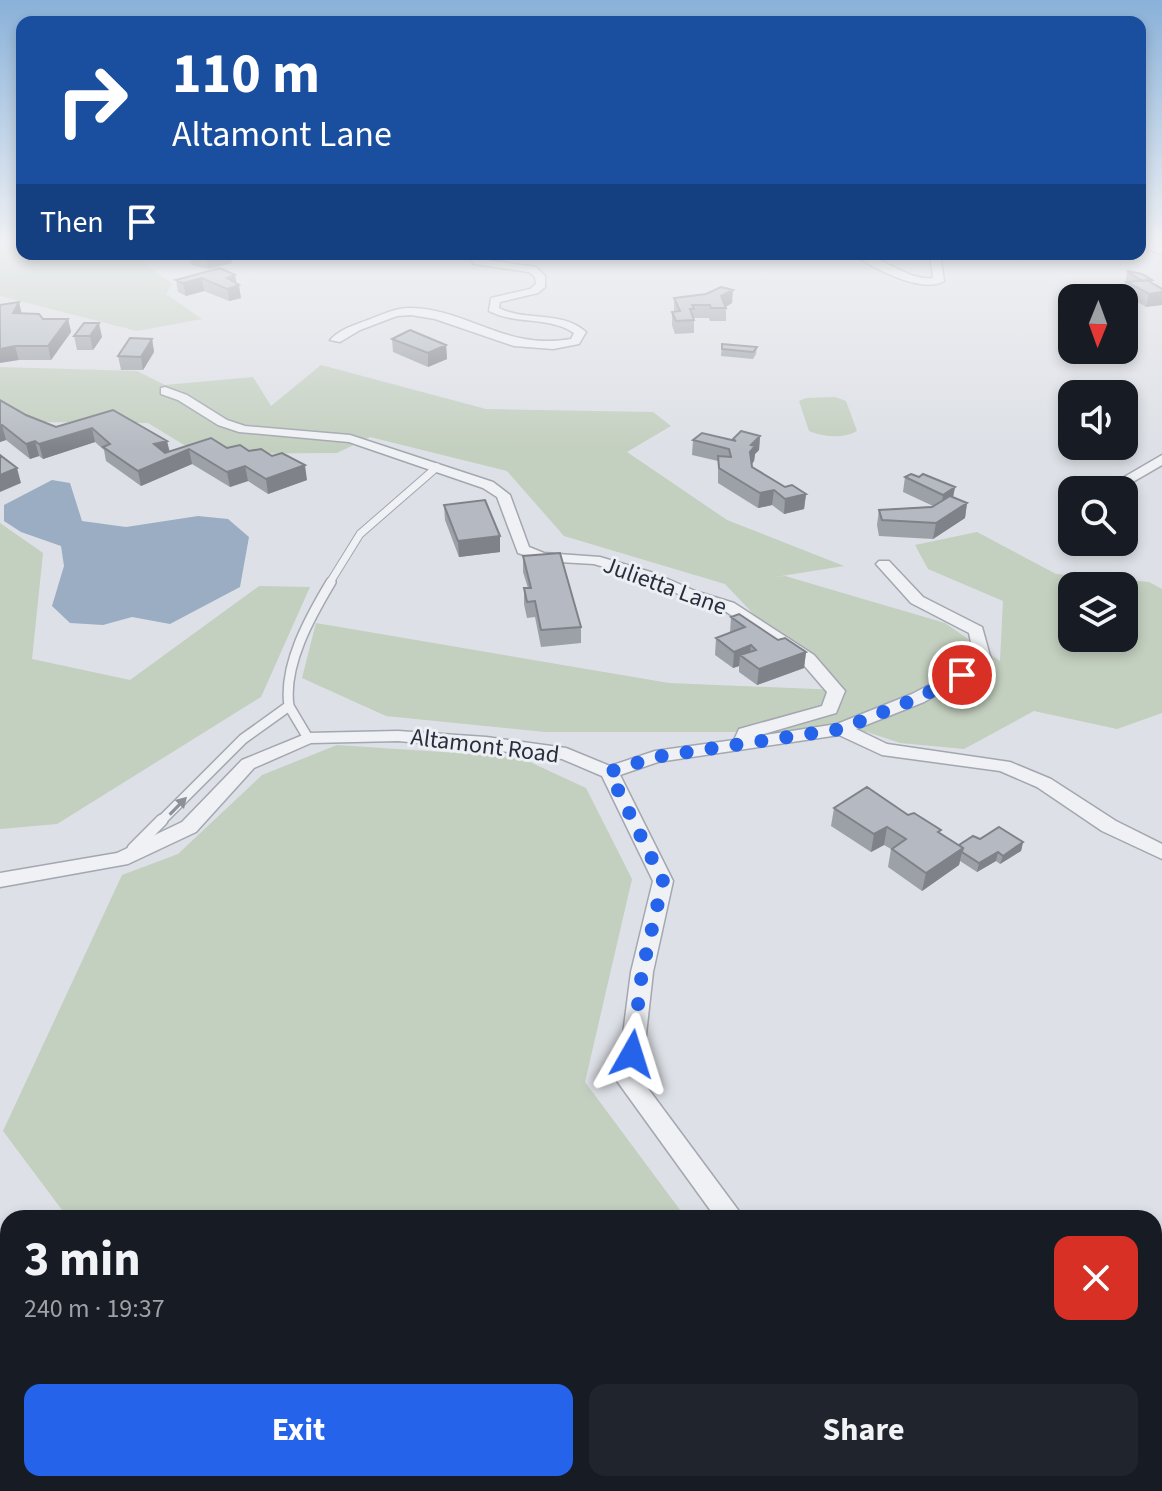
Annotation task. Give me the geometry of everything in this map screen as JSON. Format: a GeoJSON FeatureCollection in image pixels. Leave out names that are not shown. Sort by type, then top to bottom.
{"type":"FeatureCollection","features":[{"type":"Feature","properties":{"kind":"street"},"geometry":{"type":"LineString","coordinates":[[336,340],[343,333],[387,316],[417,312],[531,347],[556,347],[575,342],[580,332],[570,324],[520,319],[497,312]]}},
{"type":"Feature","properties":{"kind":"street","name":"Julietta Lane"},"geometry":{"type":"LineString","coordinates":[[165,391],[177,394],[228,425],[266,435],[329,435],[488,485],[503,495],[523,550],[542,557],[595,560],[649,576],[728,606],[808,659],[836,691],[830,709],[745,733],[741,745]]}},
{"type":"Feature","properties":{"kind":"street"},"geometry":{"type":"LineString","coordinates":[[1133,476],[1162,459]]}},
{"type":"Feature","properties":{"kind":"street"},"geometry":{"type":"LineString","coordinates":[[725,1210],[629,1081],[642,972],[663,881],[609,772],[655,757],[841,729],[918,698],[984,663],[976,630],[917,600],[884,564]]}},
{"type":"Feature","properties":{"kind":"street"},"geometry":{"type":"LineString","coordinates":[[841,729],[882,749],[1004,766],[1044,783],[1109,826],[1162,852]]}},
{"type":"Feature","properties":{"kind":"street","name":"Altamont Road"},"geometry":{"type":"LineString","coordinates":[[0,880],[121,859],[189,827],[248,764],[308,738],[398,736],[486,743],[566,754],[609,772]]}},
{"type":"Feature","properties":{"kind":"lane"},"geometry":{"type":"LineString","coordinates":[[308,738],[289,706],[286,686],[312,613],[360,534],[437,467]]}},
{"type":"Feature","properties":{"kind":"lane"},"geometry":{"type":"LineString","coordinates":[[121,859],[159,826],[243,739],[289,706]]}},
{"type":"Feature","properties":{"kind":"green space"},"geometry":{"type":"Polygon","coordinates":[[[61,312],[191,312],[202,319],[137,331],[61,312]]]}},
{"type":"Feature","properties":{"kind":"green space"},"geometry":{"type":"Polygon","coordinates":[[[321,365],[486,409],[653,412],[671,426],[627,452],[727,520],[844,566],[775,577],[785,576],[945,623],[1000,661],[1003,601],[928,569],[915,545],[977,532],[1058,574],[1058,652],[1138,652],[1138,581],[1149,582],[1162,589],[1162,713],[1117,729],[1034,711],[964,749],[900,743],[867,732],[545,732],[386,716],[302,678],[316,623],[669,683],[840,690],[761,622],[725,584],[564,536],[507,471],[370,437],[337,453],[199,454],[148,423],[38,422],[0,405],[0,367],[137,371],[165,385],[253,377],[271,406],[321,365]]]}},
{"type":"Feature","properties":{"kind":"green space"},"geometry":{"type":"Polygon","coordinates":[[[835,397],[846,401],[857,431],[833,436],[809,431],[799,401],[835,397]]]}},
{"type":"Feature","properties":{"kind":"green space"},"geometry":{"type":"Polygon","coordinates":[[[0,523],[43,553],[32,659],[130,680],[259,586],[310,587],[261,697],[57,824],[0,829],[0,523]]]}},
{"type":"Feature","properties":{"kind":"green space"},"geometry":{"type":"Polygon","coordinates":[[[337,745],[519,757],[586,788],[632,879],[585,1082],[680,1210],[62,1210],[3,1131],[122,875],[178,854],[262,775],[337,745]]]}},
{"type":"Feature","properties":{"kind":"water"},"geometry":{"type":"Polygon","coordinates":[[[52,480],[70,483],[82,521],[126,527],[198,516],[228,519],[249,537],[240,587],[170,624],[132,617],[103,625],[70,623],[52,606],[64,566],[61,546],[21,532],[4,521],[4,505],[52,480]]]}},
{"type":"Feature","properties":{"kind":"building"},"geometry":{"type":"Polygon","coordinates":[[[0,312],[39,314],[43,319],[68,319],[48,346],[0,349],[0,312]]]}},
{"type":"Feature","properties":{"kind":"building"},"geometry":{"type":"Polygon","coordinates":[[[672,312],[691,312],[694,320],[676,321],[672,312]]]}},
{"type":"Feature","properties":{"kind":"building"},"geometry":{"type":"Polygon","coordinates":[[[84,323],[99,323],[90,336],[74,336],[84,323]]]}},
{"type":"Feature","properties":{"kind":"building"},"geometry":{"type":"Polygon","coordinates":[[[410,330],[446,345],[428,353],[392,339],[410,330]]]}},
{"type":"Feature","properties":{"kind":"building"},"geometry":{"type":"Polygon","coordinates":[[[130,338],[152,339],[141,357],[118,356],[130,338]]]}},
{"type":"Feature","properties":{"kind":"building"},"geometry":{"type":"Polygon","coordinates":[[[722,344],[757,347],[753,352],[722,349],[722,344]]]}},
{"type":"Feature","properties":{"kind":"building"},"geometry":{"type":"Polygon","coordinates":[[[0,400],[56,427],[113,410],[167,441],[154,444],[165,453],[211,438],[227,448],[240,445],[249,451],[261,449],[272,456],[282,453],[305,465],[266,479],[245,466],[227,472],[189,449],[138,471],[103,447],[110,444],[92,428],[39,444],[35,441],[26,444],[0,426],[0,400]]]}},
{"type":"Feature","properties":{"kind":"building"},"geometry":{"type":"Polygon","coordinates":[[[741,431],[760,436],[751,445],[755,446],[750,452],[752,467],[785,487],[792,485],[806,494],[785,499],[774,490],[760,493],[719,468],[718,456],[731,457],[729,449],[693,440],[702,433],[736,441],[733,439],[741,431]]]}},
{"type":"Feature","properties":{"kind":"building"},"geometry":{"type":"Polygon","coordinates":[[[0,455],[17,468],[0,475],[0,455]]]}},
{"type":"Feature","properties":{"kind":"building"},"geometry":{"type":"Polygon","coordinates":[[[911,474],[919,477],[923,474],[955,487],[943,495],[905,477],[911,474]]]}},
{"type":"Feature","properties":{"kind":"building"},"geometry":{"type":"Polygon","coordinates":[[[950,496],[967,503],[936,523],[882,520],[879,510],[932,507],[950,496]]]}},
{"type":"Feature","properties":{"kind":"building"},"geometry":{"type":"Polygon","coordinates":[[[485,500],[500,536],[458,541],[444,505],[485,500]]]}},
{"type":"Feature","properties":{"kind":"building"},"geometry":{"type":"Polygon","coordinates":[[[560,553],[581,627],[541,630],[535,601],[527,602],[524,588],[531,588],[523,556],[560,553]]]}},
{"type":"Feature","properties":{"kind":"building"},"geometry":{"type":"Polygon","coordinates":[[[739,614],[778,640],[785,638],[806,652],[759,669],[740,655],[756,650],[751,645],[734,652],[716,638],[745,627],[731,617],[739,614]]]}},
{"type":"Feature","properties":{"kind":"building"},"geometry":{"type":"Polygon","coordinates":[[[867,787],[908,815],[914,813],[941,830],[938,832],[963,848],[926,873],[892,849],[906,839],[887,827],[874,834],[834,808],[867,787]]]}},
{"type":"Feature","properties":{"kind":"building"},"geometry":{"type":"Polygon","coordinates":[[[999,827],[1023,842],[1003,856],[998,852],[979,863],[962,852],[963,848],[959,845],[973,836],[980,839],[999,827]]]}},
{"type":"Feature","properties":{"kind":"route"},"geometry":{"type":"LineString","coordinates":[[632,1054],[642,972],[663,881],[629,806],[609,772],[655,757],[841,729],[918,698],[962,675]]}}]}
